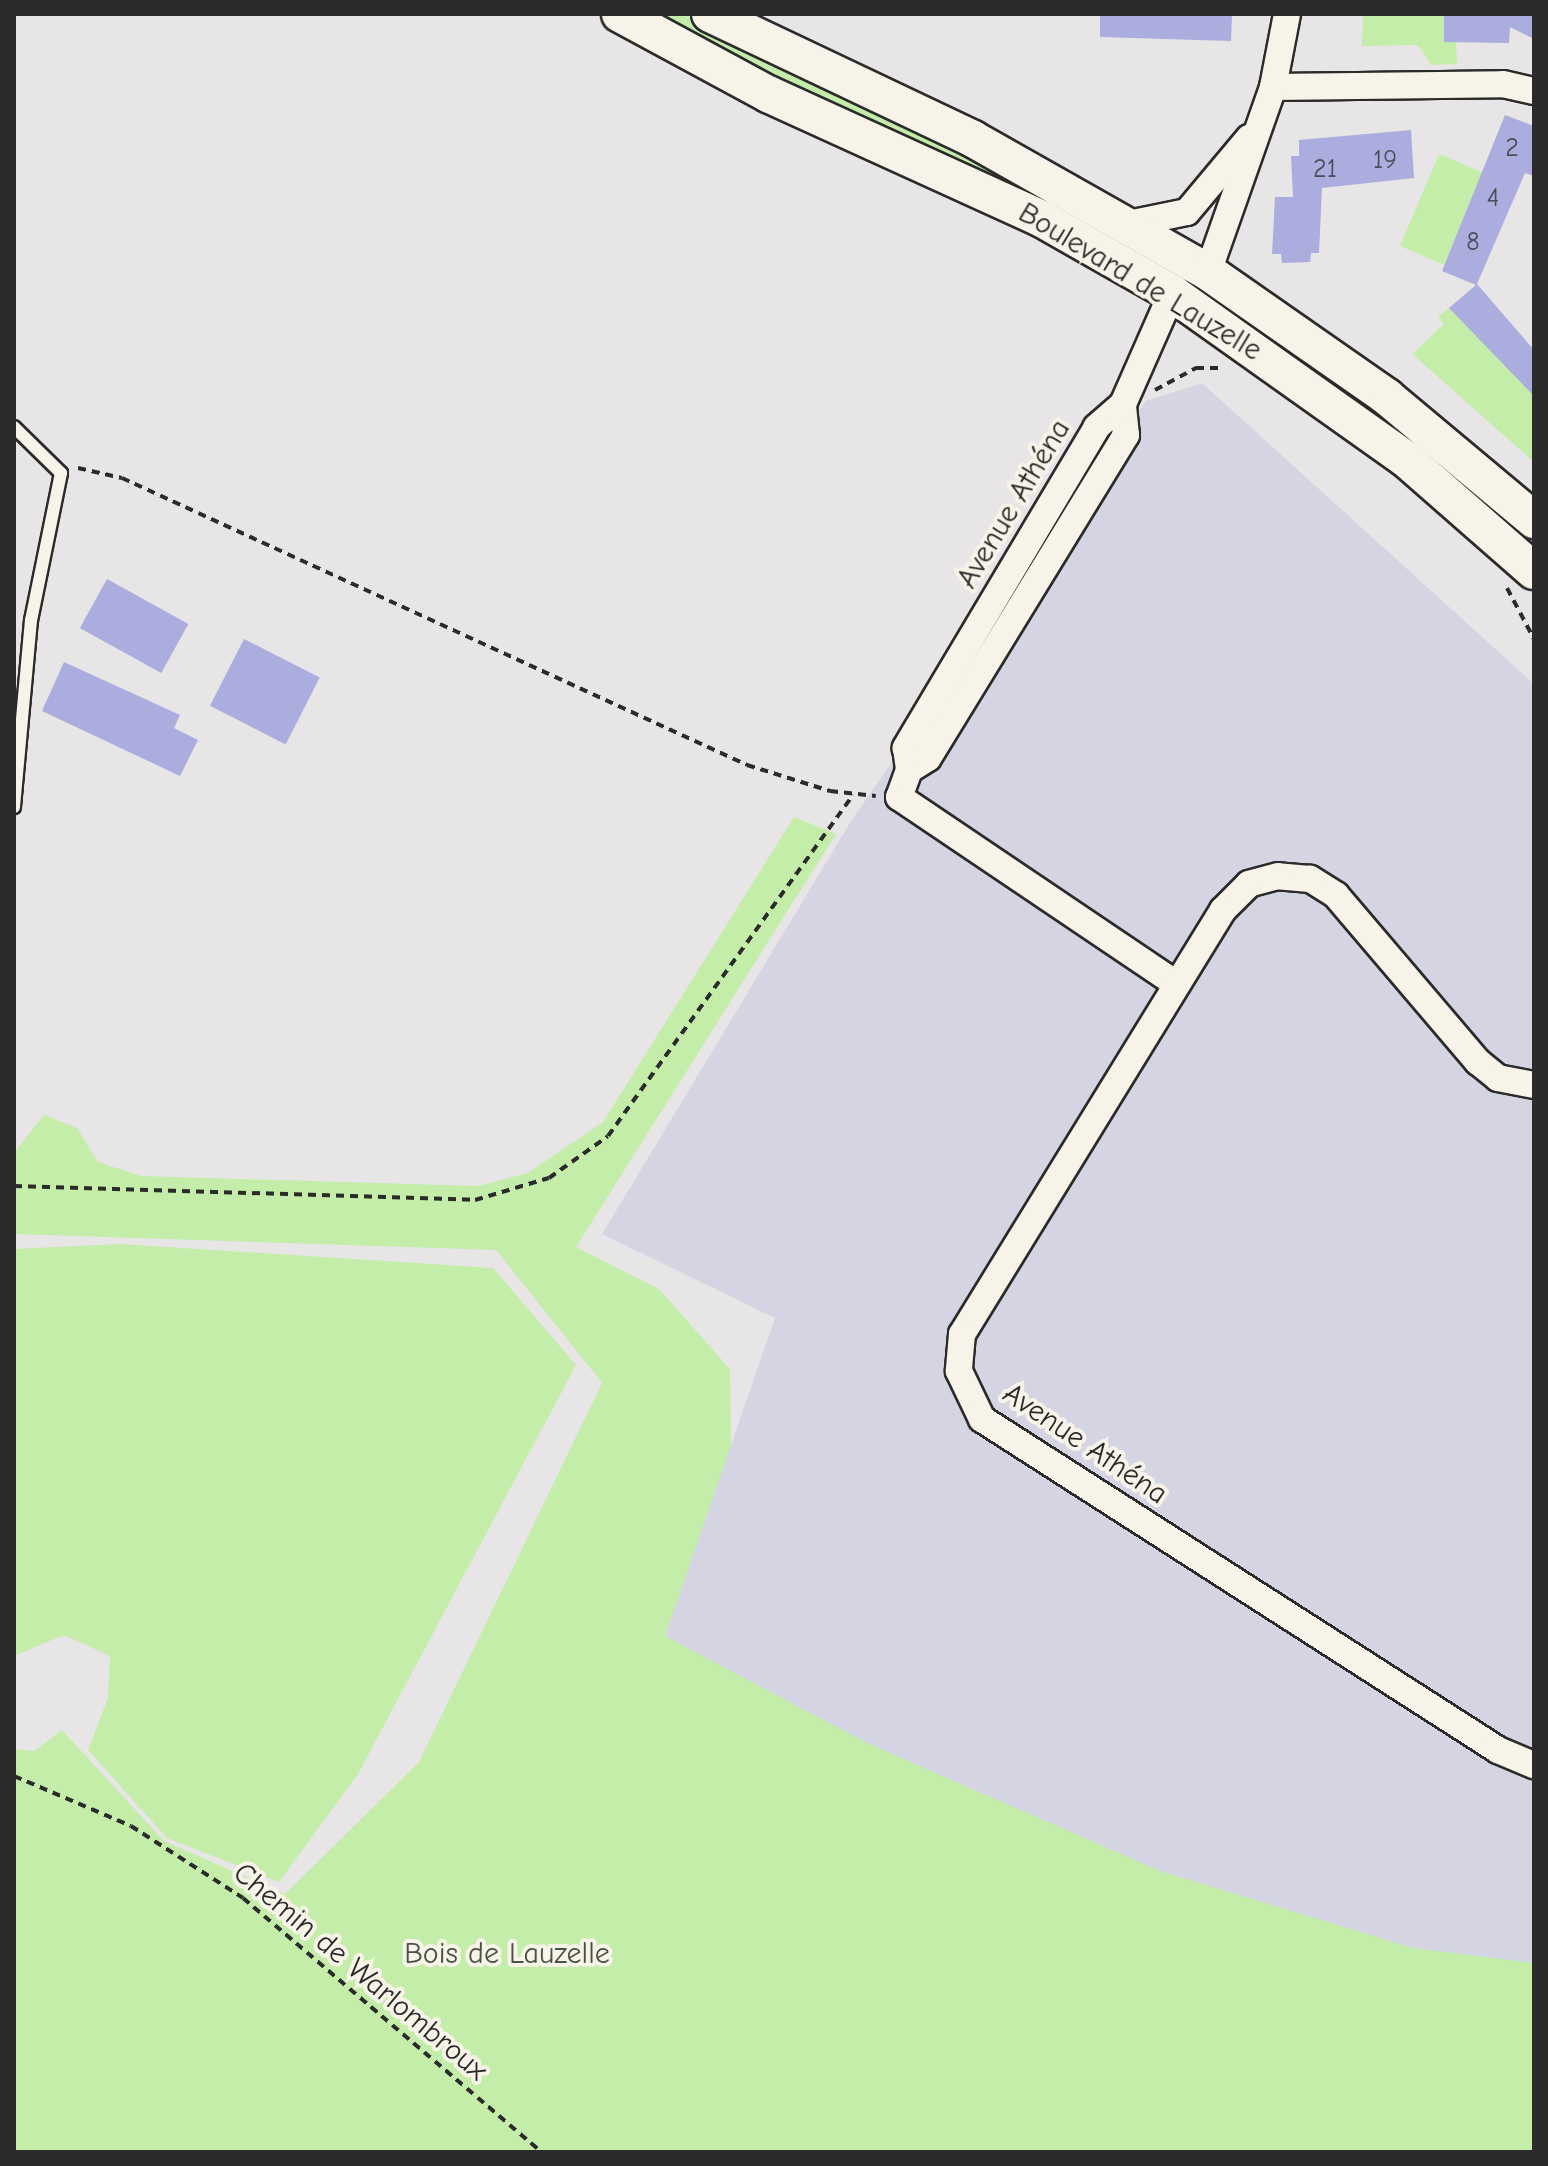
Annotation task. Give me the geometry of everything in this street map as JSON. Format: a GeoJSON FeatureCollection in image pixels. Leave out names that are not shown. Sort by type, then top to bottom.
{"type":"FeatureCollection","features":[{"type":"Feature","properties":{"kind":"main road","name":"Boulevard de Lauzelle"},"geometry":{"type":"LineString","coordinates":[[620,14],[768,94],[1042,219],[1160,286],[1406,459],[1518,574]]}},
{"type":"Feature","properties":{"kind":"main road","name":"Boulevard de Lauzelle"},"geometry":{"type":"LineString","coordinates":[[710,14],[973,139],[1208,272],[1387,397],[1534,520]]}},
{"type":"Feature","properties":{"kind":"main road"},"geometry":{"type":"LineString","coordinates":[[1160,286],[1208,272]]}},
{"type":"Feature","properties":{"kind":"street"},"geometry":{"type":"LineString","coordinates":[[1208,272],[1273,87],[1287,14]]}},
{"type":"Feature","properties":{"kind":"street"},"geometry":{"type":"LineString","coordinates":[[1273,87],[1503,84],[1534,91]]}},
{"type":"Feature","properties":{"kind":"street"},"geometry":{"type":"LineString","coordinates":[[1128,224],[1187,212],[1258,126]]}},
{"type":"Feature","properties":{"kind":"street"},"geometry":{"type":"LineString","coordinates":[[1123,404],[1160,286]]}},
{"type":"Feature","properties":{"kind":"street","name":"Avenue Athéna"},"geometry":{"type":"LineString","coordinates":[[1123,404],[1097,427],[906,748],[909,770],[899,797],[1176,984]]}},
{"type":"Feature","properties":{"kind":"street","name":"Avenue Athéna"},"geometry":{"type":"LineString","coordinates":[[1534,1085],[1498,1078],[1478,1062],[1336,895],[1310,879],[1278,876],[1249,884],[1223,910],[962,1334],[967,1398],[982,1419],[1498,1750],[1534,1765]]}},
{"type":"Feature","properties":{"kind":"lane"},"geometry":{"type":"LineString","coordinates":[[14,427],[61,473],[31,620],[14,807]]}},
{"type":"Feature","properties":{"kind":"path"},"geometry":{"type":"LineString","coordinates":[[1123,404],[1196,368],[1238,373]]}},
{"type":"Feature","properties":{"kind":"path"},"geometry":{"type":"LineString","coordinates":[[14,1186],[475,1200],[549,1178],[608,1136],[853,795],[747,765],[122,478],[85,466],[61,473]]}},
{"type":"Feature","properties":{"kind":"path"},"geometry":{"type":"LineString","coordinates":[[1518,574],[1534,639]]}},
{"type":"Feature","properties":{"kind":"path","name":"Chemin de Warlombroux"},"geometry":{"type":"LineString","coordinates":[[14,1776],[131,1826],[243,1898],[541,2152]]}},
{"type":"Feature","properties":{"kind":"shaded area"},"geometry":{"type":"Polygon","coordinates":[[[1202,383],[1534,684],[1534,2151],[615,1779],[775,1318],[602,1234],[853,818],[1146,401],[1202,383]]]}},
{"type":"Feature","properties":{"kind":"green space"},"geometry":{"type":"Polygon","coordinates":[[[644,14],[684,14],[1041,196],[910,150],[644,14]]]}},
{"type":"Feature","properties":{"kind":"green space"},"geometry":{"type":"Polygon","coordinates":[[[1363,14],[1444,14],[1444,42],[1456,42],[1457,64],[1431,65],[1418,45],[1362,46],[1363,14]]]}},
{"type":"Feature","properties":{"kind":"green space"},"geometry":{"type":"Polygon","coordinates":[[[1439,154],[1483,173],[1444,265],[1400,246],[1439,154]]]}},
{"type":"Feature","properties":{"kind":"green space"},"geometry":{"type":"Polygon","coordinates":[[[1449,308],[1534,393],[1534,462],[1412,354],[1444,324],[1438,317],[1449,308]]]}},
{"type":"Feature","properties":{"kind":"green space","name":"Bois de Lauzelle"},"geometry":{"type":"Polygon","coordinates":[[[794,817],[836,834],[576,1247],[659,1289],[730,1369],[731,1445],[665,1636],[867,1743],[1160,1871],[1413,1948],[1534,1963],[1534,2152],[14,2152],[14,1749],[34,1751],[62,1730],[164,1841],[285,1894],[419,1762],[602,1383],[496,1250],[14,1234],[14,1153],[44,1115],[77,1128],[98,1162],[141,1176],[478,1186],[528,1173],[603,1122],[794,817]]]}},
{"type":"Feature","properties":{"kind":"green space"},"geometry":{"type":"Polygon","coordinates":[[[120,1244],[493,1268],[576,1365],[358,1774],[279,1882],[167,1838],[88,1750],[108,1698],[110,1656],[64,1635],[14,1656],[14,1249],[120,1244]]]}},
{"type":"Feature","properties":{"kind":"building"},"geometry":{"type":"Polygon","coordinates":[[[1100,14],[1232,14],[1231,41],[1100,37],[1100,14]]]}},
{"type":"Feature","properties":{"kind":"building"},"geometry":{"type":"Polygon","coordinates":[[[1444,14],[1534,14],[1534,39],[1510,27],[1509,43],[1444,42],[1444,14]]]}},
{"type":"Feature","properties":{"kind":"building"},"geometry":{"type":"Polygon","coordinates":[[[1505,115],[1534,126],[1534,176],[1525,173],[1477,284],[1534,350],[1534,396],[1449,308],[1476,285],[1442,271],[1505,115]]]}},
{"type":"Feature","properties":{"kind":"building"},"geometry":{"type":"Polygon","coordinates":[[[1411,130],[1414,178],[1322,188],[1319,253],[1311,253],[1310,262],[1282,263],[1281,254],[1272,254],[1275,197],[1293,197],[1291,156],[1299,156],[1299,140],[1411,130]]]}},
{"type":"Feature","properties":{"kind":"building"},"geometry":{"type":"Polygon","coordinates":[[[107,579],[188,624],[161,673],[80,628],[107,579]]]}},
{"type":"Feature","properties":{"kind":"building"},"geometry":{"type":"Polygon","coordinates":[[[244,639],[320,678],[286,744],[210,706],[244,639]]]}},
{"type":"Feature","properties":{"kind":"building"},"geometry":{"type":"Polygon","coordinates":[[[64,662],[180,715],[174,728],[198,740],[180,776],[42,711],[64,662]]]}}]}
